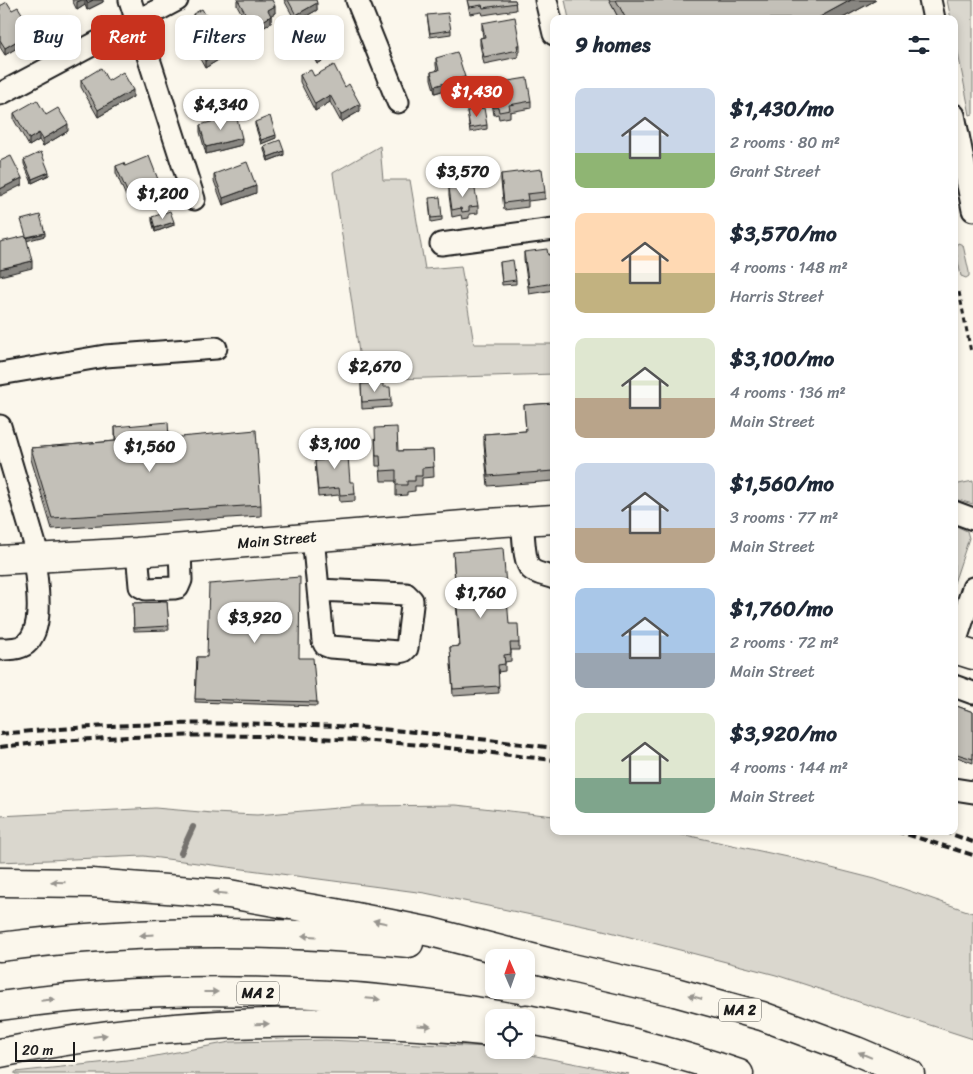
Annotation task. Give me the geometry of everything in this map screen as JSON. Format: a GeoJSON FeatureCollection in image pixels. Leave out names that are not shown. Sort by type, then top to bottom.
{"type":"FeatureCollection","features":[{"type":"Feature","properties":{"kind":"main road","name":"Main Street"},"geometry":{"type":"LineString","coordinates":[[0,560],[137,552],[550,520]]}},
{"type":"Feature","properties":{"kind":"main road"},"geometry":{"type":"LineString","coordinates":[[958,649],[973,655]]}},
{"type":"Feature","properties":{"kind":"main road"},"geometry":{"type":"LineString","coordinates":[[0,882],[91,883],[229,894],[336,912],[431,932],[563,966]]}},
{"type":"Feature","properties":{"kind":"main road"},"geometry":{"type":"LineString","coordinates":[[0,947],[95,937],[163,934],[242,934],[367,939],[485,954]]}},
{"type":"Feature","properties":{"kind":"main road","name":"MA 2"},"geometry":{"type":"LineString","coordinates":[[535,961],[563,966],[675,992],[762,1016],[856,1051],[910,1074]]}},
{"type":"Feature","properties":{"kind":"main road","name":"MA 2"},"geometry":{"type":"LineString","coordinates":[[0,1006],[128,994],[247,992],[368,998],[485,1013]]}},
{"type":"Feature","properties":{"kind":"main road"},"geometry":{"type":"LineString","coordinates":[[535,1022],[602,1035],[670,1053]]}},
{"type":"Feature","properties":{"kind":"main road"},"geometry":{"type":"LineString","coordinates":[[0,1053],[128,1032],[234,1025],[365,1023],[485,1031]]}},
{"type":"Feature","properties":{"kind":"main road"},"geometry":{"type":"LineString","coordinates":[[535,1036],[689,1056],[739,1074]]}},
{"type":"Feature","properties":{"kind":"street"},"geometry":{"type":"LineString","coordinates":[[130,0],[134,15]]}},
{"type":"Feature","properties":{"kind":"street"},"geometry":{"type":"LineString","coordinates":[[149,15],[177,0]]}},
{"type":"Feature","properties":{"kind":"street"},"geometry":{"type":"LineString","coordinates":[[357,0],[398,102]]}},
{"type":"Feature","properties":{"kind":"street"},"geometry":{"type":"LineString","coordinates":[[546,0],[550,17]]}},
{"type":"Feature","properties":{"kind":"street"},"geometry":{"type":"LineString","coordinates":[[930,0],[933,15]]}},
{"type":"Feature","properties":{"kind":"street"},"geometry":{"type":"LineString","coordinates":[[0,94],[91,46]]}},
{"type":"Feature","properties":{"kind":"street"},"geometry":{"type":"LineString","coordinates":[[148,60],[194,199]]}},
{"type":"Feature","properties":{"kind":"street"},"geometry":{"type":"LineString","coordinates":[[958,137],[973,210]]}},
{"type":"Feature","properties":{"kind":"street"},"geometry":{"type":"LineString","coordinates":[[441,244],[550,230]]}},
{"type":"Feature","properties":{"kind":"street"},"geometry":{"type":"LineString","coordinates":[[0,374],[59,362],[105,356],[216,348]]}},
{"type":"Feature","properties":{"kind":"street"},"geometry":{"type":"LineString","coordinates":[[0,426],[36,558],[38,617],[32,637],[25,645],[0,650]]}},
{"type":"Feature","properties":{"kind":"street"},"geometry":{"type":"LineString","coordinates":[[958,513],[973,519]]}},
{"type":"Feature","properties":{"kind":"street"},"geometry":{"type":"LineString","coordinates":[[522,521],[526,560],[529,568],[550,577]]}},
{"type":"Feature","properties":{"kind":"street"},"geometry":{"type":"LineString","coordinates":[[313,537],[318,590],[323,641],[326,645],[400,652],[407,648],[412,600],[406,594],[318,590]]}},
{"type":"Feature","properties":{"kind":"street"},"geometry":{"type":"LineString","coordinates":[[137,552],[140,586],[146,589],[174,588],[178,587],[181,580],[180,548]]}},
{"type":"Feature","properties":{"kind":"street"},"geometry":{"type":"LineString","coordinates":[[958,635],[973,588]]}},
{"type":"Feature","properties":{"kind":"street"},"geometry":{"type":"LineString","coordinates":[[958,790],[973,792]]}},
{"type":"Feature","properties":{"kind":"path"},"geometry":{"type":"LineString","coordinates":[[959,292],[972,352]]}},
{"type":"Feature","properties":{"kind":"shaded area"},"geometry":{"type":"Polygon","coordinates":[[[565,0],[609,0],[617,15],[568,15],[565,0]]]}},
{"type":"Feature","properties":{"kind":"shaded area"},"geometry":{"type":"Polygon","coordinates":[[[947,0],[973,0],[973,114],[970,115],[958,53],[958,15],[950,15],[947,0]]]}},
{"type":"Feature","properties":{"kind":"shaded area"},"geometry":{"type":"Polygon","coordinates":[[[380,146],[383,180],[410,180],[425,269],[461,266],[474,344],[550,344],[550,374],[363,380],[333,173],[380,146]]]}},
{"type":"Feature","properties":{"kind":"shaded area"},"geometry":{"type":"Polygon","coordinates":[[[958,243],[963,245],[969,272],[969,276],[966,278],[961,276],[958,262],[958,243]]]}},
{"type":"Feature","properties":{"kind":"shaded area"},"geometry":{"type":"Polygon","coordinates":[[[973,481],[973,504],[958,500],[958,484],[973,481]]]}},
{"type":"Feature","properties":{"kind":"shaded area"},"geometry":{"type":"Polygon","coordinates":[[[958,527],[967,531],[969,538],[958,571],[958,527]]]}},
{"type":"Feature","properties":{"kind":"shaded area"},"geometry":{"type":"Polygon","coordinates":[[[456,805],[550,816],[550,835],[690,836],[788,857],[875,879],[973,913],[973,1039],[776,975],[599,929],[425,893],[144,856],[0,862],[0,816],[155,808],[257,815],[361,806],[456,805]]]}},
{"type":"Feature","properties":{"kind":"shaded area"},"geometry":{"type":"Polygon","coordinates":[[[326,1040],[485,1047],[485,1059],[535,1059],[535,1056],[629,1074],[15,1074],[15,1072],[145,1058],[230,1042],[326,1040]]]}},
{"type":"Feature","properties":{"kind":"building"},"geometry":{"type":"Polygon","coordinates":[[[238,0],[272,0],[275,6],[268,10],[271,16],[264,20],[264,15],[246,15],[238,0]]]}},
{"type":"Feature","properties":{"kind":"building"},"geometry":{"type":"Polygon","coordinates":[[[288,0],[316,0],[317,3],[296,15],[288,0]]]}},
{"type":"Feature","properties":{"kind":"building"},"geometry":{"type":"Polygon","coordinates":[[[468,0],[515,0],[516,3],[483,8],[482,5],[470,7],[468,0]]]}},
{"type":"Feature","properties":{"kind":"building"},"geometry":{"type":"Polygon","coordinates":[[[616,0],[851,0],[823,15],[624,15],[616,0]]]}},
{"type":"Feature","properties":{"kind":"building"},"geometry":{"type":"Polygon","coordinates":[[[7,2],[12,10],[18,7],[23,15],[15,15],[15,42],[5,48],[0,40],[0,6],[7,2]]]}},
{"type":"Feature","properties":{"kind":"building"},"geometry":{"type":"Polygon","coordinates":[[[202,9],[205,15],[194,15],[202,9]]]}},
{"type":"Feature","properties":{"kind":"building"},"geometry":{"type":"Polygon","coordinates":[[[448,13],[451,30],[430,33],[427,15],[448,13]]]}},
{"type":"Feature","properties":{"kind":"building"},"geometry":{"type":"Polygon","coordinates":[[[515,17],[520,45],[517,45],[518,50],[484,57],[480,38],[485,37],[482,23],[515,17]]]}},
{"type":"Feature","properties":{"kind":"building"},"geometry":{"type":"Polygon","coordinates":[[[457,52],[465,77],[435,86],[431,72],[439,70],[436,58],[457,52]]]}},
{"type":"Feature","properties":{"kind":"building"},"geometry":{"type":"Polygon","coordinates":[[[334,65],[345,87],[349,84],[360,104],[341,115],[330,95],[315,104],[300,75],[311,70],[314,76],[334,65]]]}},
{"type":"Feature","properties":{"kind":"building"},"geometry":{"type":"Polygon","coordinates":[[[101,68],[108,81],[123,72],[133,90],[98,110],[81,80],[101,68]]]}},
{"type":"Feature","properties":{"kind":"building"},"geometry":{"type":"Polygon","coordinates":[[[527,78],[531,101],[509,105],[510,110],[499,112],[498,107],[494,108],[490,84],[527,78]]]}},
{"type":"Feature","properties":{"kind":"building"},"geometry":{"type":"Polygon","coordinates":[[[37,100],[46,115],[58,108],[68,124],[43,139],[39,133],[29,139],[14,113],[37,100]]]}},
{"type":"Feature","properties":{"kind":"building"},"geometry":{"type":"Polygon","coordinates":[[[484,108],[487,125],[470,128],[467,111],[484,108]]]}},
{"type":"Feature","properties":{"kind":"building"},"geometry":{"type":"Polygon","coordinates":[[[236,115],[242,138],[206,147],[200,125],[236,115]]]}},
{"type":"Feature","properties":{"kind":"building"},"geometry":{"type":"Polygon","coordinates":[[[270,116],[276,135],[261,140],[255,122],[270,116]]]}},
{"type":"Feature","properties":{"kind":"building"},"geometry":{"type":"Polygon","coordinates":[[[280,140],[284,151],[268,157],[264,146],[280,140]]]}},
{"type":"Feature","properties":{"kind":"building"},"geometry":{"type":"Polygon","coordinates":[[[41,152],[49,172],[32,179],[24,160],[41,152]]]}},
{"type":"Feature","properties":{"kind":"building"},"geometry":{"type":"Polygon","coordinates":[[[11,156],[22,178],[0,189],[0,161],[11,156]]]}},
{"type":"Feature","properties":{"kind":"building"},"geometry":{"type":"Polygon","coordinates":[[[149,156],[159,182],[128,194],[116,166],[124,163],[125,166],[149,156]]]}},
{"type":"Feature","properties":{"kind":"building"},"geometry":{"type":"Polygon","coordinates":[[[247,162],[256,186],[223,198],[214,174],[247,162]]]}},
{"type":"Feature","properties":{"kind":"building"},"geometry":{"type":"Polygon","coordinates":[[[542,169],[545,192],[527,194],[528,200],[504,203],[501,174],[542,169]]]}},
{"type":"Feature","properties":{"kind":"building"},"geometry":{"type":"Polygon","coordinates":[[[474,184],[478,206],[469,207],[469,211],[462,212],[461,208],[452,210],[449,188],[474,184]]]}},
{"type":"Feature","properties":{"kind":"building"},"geometry":{"type":"Polygon","coordinates":[[[440,197],[442,217],[431,218],[429,198],[440,197]]]}},
{"type":"Feature","properties":{"kind":"building"},"geometry":{"type":"Polygon","coordinates":[[[170,211],[174,222],[155,228],[152,217],[170,211]]]}},
{"type":"Feature","properties":{"kind":"building"},"geometry":{"type":"Polygon","coordinates":[[[40,215],[45,233],[27,237],[21,220],[40,215]]]}},
{"type":"Feature","properties":{"kind":"building"},"geometry":{"type":"Polygon","coordinates":[[[26,236],[32,261],[0,269],[0,242],[26,236]]]}},
{"type":"Feature","properties":{"kind":"building"},"geometry":{"type":"Polygon","coordinates":[[[547,249],[548,255],[550,255],[550,284],[529,287],[524,252],[547,249]]]}},
{"type":"Feature","properties":{"kind":"building"},"geometry":{"type":"Polygon","coordinates":[[[513,260],[516,280],[502,282],[500,262],[513,260]]]}},
{"type":"Feature","properties":{"kind":"building"},"geometry":{"type":"Polygon","coordinates":[[[383,383],[383,387],[390,387],[391,400],[362,402],[361,384],[383,383]]]}},
{"type":"Feature","properties":{"kind":"building"},"geometry":{"type":"Polygon","coordinates":[[[550,403],[550,471],[488,476],[484,434],[526,431],[524,405],[550,403]]]}},
{"type":"Feature","properties":{"kind":"building"},"geometry":{"type":"Polygon","coordinates":[[[168,422],[169,438],[256,430],[261,505],[52,518],[31,448],[116,441],[115,427],[168,422]]]}},
{"type":"Feature","properties":{"kind":"building"},"geometry":{"type":"Polygon","coordinates":[[[397,427],[398,451],[433,450],[434,467],[422,468],[422,476],[415,476],[415,481],[407,481],[407,485],[396,485],[396,470],[381,471],[380,456],[376,456],[375,428],[397,427]]]}},
{"type":"Feature","properties":{"kind":"building"},"geometry":{"type":"Polygon","coordinates":[[[347,443],[350,482],[354,482],[355,494],[340,495],[339,488],[318,490],[315,461],[323,460],[322,445],[347,443]]]}},
{"type":"Feature","properties":{"kind":"building"},"geometry":{"type":"Polygon","coordinates":[[[503,548],[509,624],[518,624],[519,643],[510,643],[511,654],[504,655],[505,664],[498,665],[499,686],[453,689],[450,647],[460,646],[453,552],[503,548]]]}},
{"type":"Feature","properties":{"kind":"building"},"geometry":{"type":"Polygon","coordinates":[[[300,577],[299,658],[313,658],[317,702],[195,699],[197,657],[207,657],[209,584],[300,577]]]}},
{"type":"Feature","properties":{"kind":"building"},"geometry":{"type":"Polygon","coordinates":[[[167,602],[169,626],[134,628],[133,603],[167,602]]]}},
{"type":"Feature","properties":{"kind":"building"},"geometry":{"type":"Polygon","coordinates":[[[958,706],[973,712],[973,759],[958,754],[958,706]]]}},
{"type":"Feature","properties":{"kind":"waterway"},"geometry":{"type":"LineString","coordinates":[[181,853],[193,827]]}},
{"type":"Feature","properties":{"kind":"railway"},"geometry":{"type":"LineString","coordinates":[[0,734],[126,725],[294,724],[391,730],[550,748]]}},
{"type":"Feature","properties":{"kind":"railway"},"geometry":{"type":"LineString","coordinates":[[0,747],[84,739],[210,735],[391,742],[550,760]]}},
{"type":"Feature","properties":{"kind":"railway"},"geometry":{"type":"LineString","coordinates":[[909,835],[973,855]]}},
{"type":"Feature","properties":{"kind":"railway"},"geometry":{"type":"LineString","coordinates":[[954,835],[973,842]]}}]}
